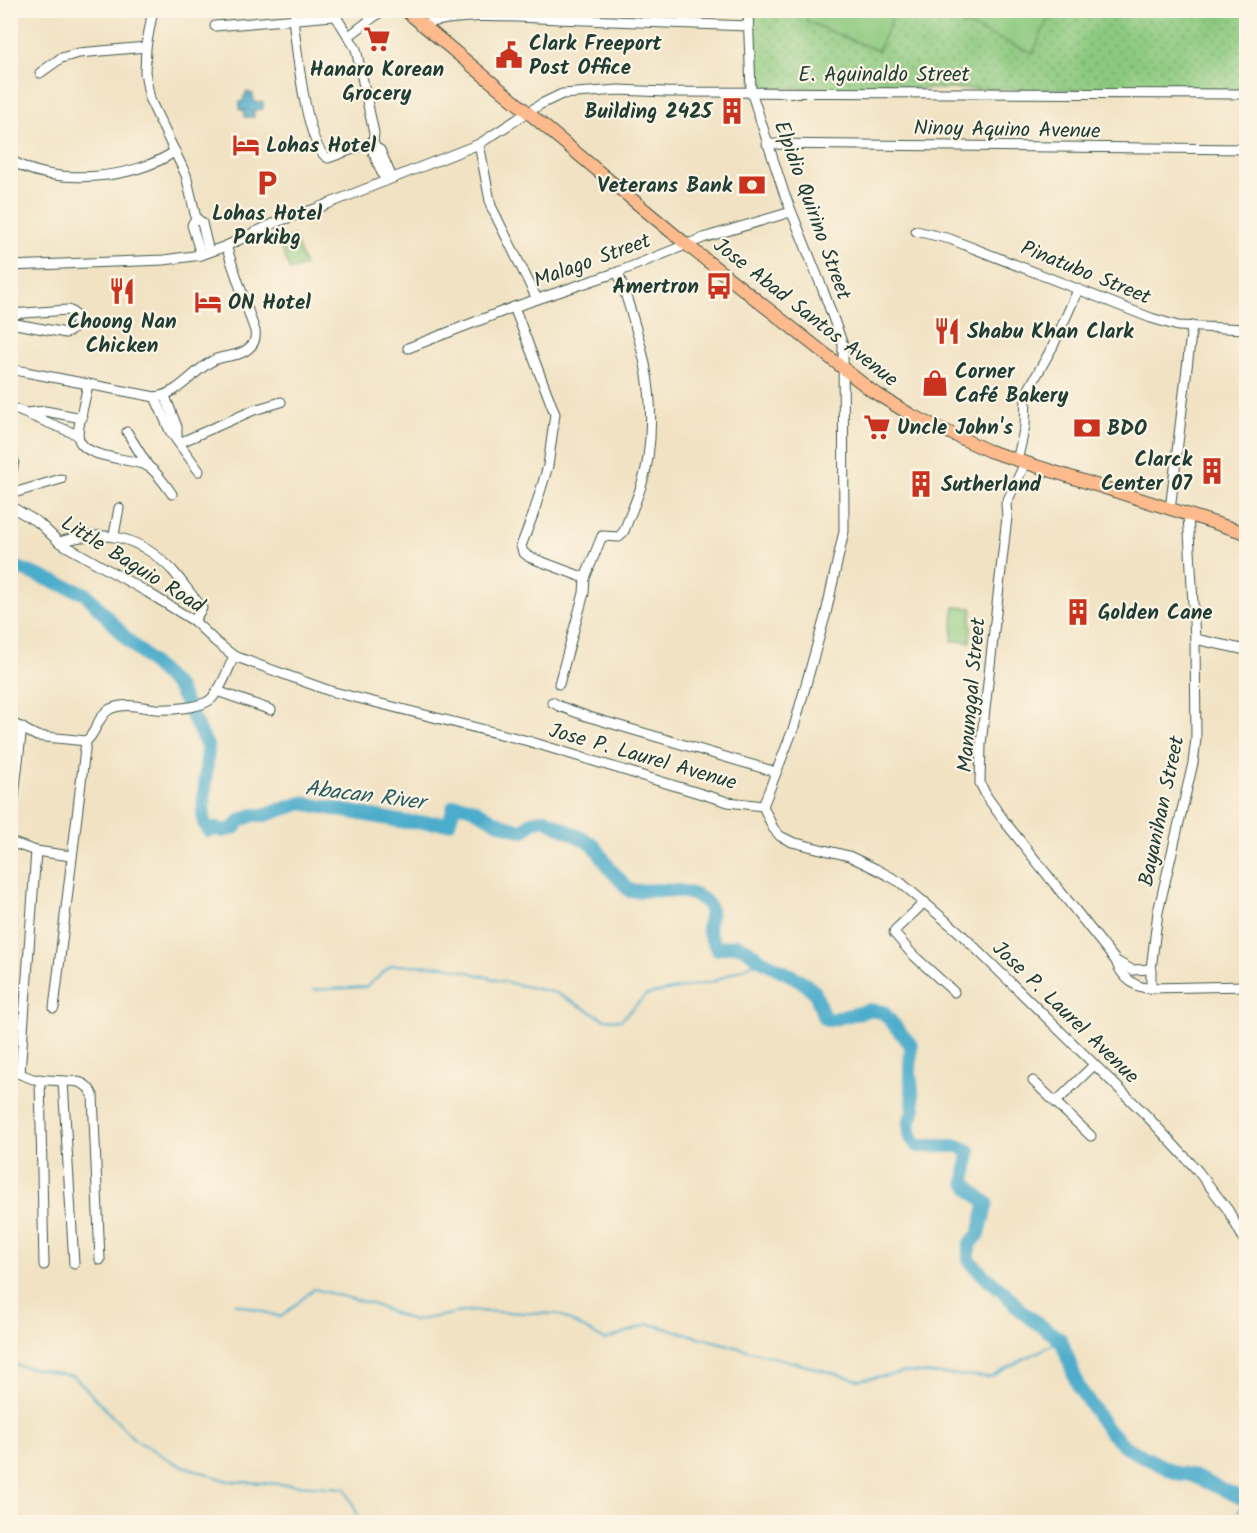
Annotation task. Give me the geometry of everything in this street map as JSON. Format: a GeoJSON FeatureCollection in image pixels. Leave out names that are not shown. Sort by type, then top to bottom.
{"type":"FeatureCollection","features":[{"type":"Feature","properties":{"kind":"main road","name":"Jose Abad Santos Avenue"},"geometry":{"type":"LineString","coordinates":[[405,10],[687,245],[843,369],[911,415],[989,451],[1246,533]]}},
{"type":"Feature","properties":{"kind":"street"},"geometry":{"type":"LineString","coordinates":[[153,10],[146,47],[145,72],[150,100],[186,175],[196,218],[192,225],[205,254]]}},
{"type":"Feature","properties":{"kind":"street"},"geometry":{"type":"LineString","coordinates":[[349,36],[383,10]]}},
{"type":"Feature","properties":{"kind":"street"},"geometry":{"type":"LineString","coordinates":[[564,10],[573,19]]}},
{"type":"Feature","properties":{"kind":"street","name":"Elpidio Quirino Street"},"geometry":{"type":"LineString","coordinates":[[748,10],[751,91],[791,212],[841,339],[843,369],[844,531],[805,688],[788,746],[763,806]]}},
{"type":"Feature","properties":{"kind":"street"},"geometry":{"type":"LineString","coordinates":[[215,26],[293,18],[333,16],[337,18],[356,49],[374,133],[373,152],[389,179]]}},
{"type":"Feature","properties":{"kind":"street"},"geometry":{"type":"LineString","coordinates":[[420,24],[442,18],[457,17],[748,26]]}},
{"type":"Feature","properties":{"kind":"street"},"geometry":{"type":"LineString","coordinates":[[293,18],[306,110],[320,153],[328,158],[375,145]]}},
{"type":"Feature","properties":{"kind":"street"},"geometry":{"type":"LineString","coordinates":[[40,73],[61,58],[79,53],[146,47]]}},
{"type":"Feature","properties":{"kind":"street","name":"E. Aguinaldo Street"},"geometry":{"type":"LineString","coordinates":[[10,266],[164,260],[205,254],[279,221],[479,144],[553,98],[579,92],[619,90],[1246,94]]}},
{"type":"Feature","properties":{"kind":"street"},"geometry":{"type":"LineString","coordinates":[[479,144],[491,206],[537,299]]}},
{"type":"Feature","properties":{"kind":"street","name":"Ninoy Aquino Avenue"},"geometry":{"type":"LineString","coordinates":[[767,144],[1246,149]]}},
{"type":"Feature","properties":{"kind":"street"},"geometry":{"type":"LineString","coordinates":[[10,159],[25,167],[48,174],[77,177],[131,170],[165,158],[175,151]]}},
{"type":"Feature","properties":{"kind":"street","name":"Malago Street"},"geometry":{"type":"LineString","coordinates":[[408,348],[514,307],[618,272],[715,234],[791,212]]}},
{"type":"Feature","properties":{"kind":"street","name":"Pinatubo Street"},"geometry":{"type":"LineString","coordinates":[[916,231],[950,239],[1150,318],[1178,326],[1246,329]]}},
{"type":"Feature","properties":{"kind":"street"},"geometry":{"type":"LineString","coordinates":[[10,369],[155,397],[165,396],[184,384],[196,371],[215,359],[245,352],[252,346],[255,331],[226,246]]}},
{"type":"Feature","properties":{"kind":"street"},"geometry":{"type":"LineString","coordinates":[[559,684],[584,592],[585,578],[602,536],[619,537],[624,531],[648,458],[651,416],[649,376],[642,341],[618,272]]}},
{"type":"Feature","properties":{"kind":"street","name":"Manunggal Street"},"geometry":{"type":"LineString","coordinates":[[1078,290],[1053,346],[1026,396],[1021,462],[1006,504],[1007,517],[981,744],[980,783],[1005,822],[1131,982]]}},
{"type":"Feature","properties":{"kind":"street"},"geometry":{"type":"LineString","coordinates":[[514,307],[555,414],[548,466],[521,546],[523,552],[529,557],[585,578]]}},
{"type":"Feature","properties":{"kind":"street"},"geometry":{"type":"LineString","coordinates":[[10,314],[68,310],[74,314],[77,321],[75,328],[66,333],[10,323]]}},
{"type":"Feature","properties":{"kind":"street"},"geometry":{"type":"LineString","coordinates":[[31,312],[32,327]]}},
{"type":"Feature","properties":{"kind":"street"},"geometry":{"type":"LineString","coordinates":[[1170,510],[1192,326]]}},
{"type":"Feature","properties":{"kind":"street"},"geometry":{"type":"LineString","coordinates":[[88,384],[78,435],[83,447],[88,451],[148,466]]}},
{"type":"Feature","properties":{"kind":"street"},"geometry":{"type":"LineString","coordinates":[[165,396],[177,427],[178,442]]}},
{"type":"Feature","properties":{"kind":"street"},"geometry":{"type":"LineString","coordinates":[[155,397],[170,431],[199,471]]}},
{"type":"Feature","properties":{"kind":"street"},"geometry":{"type":"LineString","coordinates":[[178,442],[243,414],[281,402]]}},
{"type":"Feature","properties":{"kind":"street"},"geometry":{"type":"LineString","coordinates":[[10,407],[78,435]]}},
{"type":"Feature","properties":{"kind":"street"},"geometry":{"type":"LineString","coordinates":[[26,413],[45,411],[82,418]]}},
{"type":"Feature","properties":{"kind":"street"},"geometry":{"type":"LineString","coordinates":[[127,432],[148,466],[172,494]]}},
{"type":"Feature","properties":{"kind":"street"},"geometry":{"type":"LineString","coordinates":[[10,452],[14,461],[10,482]]}},
{"type":"Feature","properties":{"kind":"street"},"geometry":{"type":"LineString","coordinates":[[10,494],[61,479]]}},
{"type":"Feature","properties":{"kind":"street","name":"Little Baguio Road"},"geometry":{"type":"LineString","coordinates":[[10,506],[39,523],[59,542],[194,621],[234,656]]}},
{"type":"Feature","properties":{"kind":"street"},"geometry":{"type":"LineString","coordinates":[[114,535],[119,508]]}},
{"type":"Feature","properties":{"kind":"street","name":"Bayanihan Street"},"geometry":{"type":"LineString","coordinates":[[1151,988],[1158,912],[1193,763],[1196,739],[1195,639],[1188,515]]}},
{"type":"Feature","properties":{"kind":"street"},"geometry":{"type":"LineString","coordinates":[[59,542],[82,535],[102,537],[114,535],[136,543],[153,553],[172,571],[202,608],[194,621]]}},
{"type":"Feature","properties":{"kind":"street"},"geometry":{"type":"LineString","coordinates":[[1195,639],[1246,650]]}},
{"type":"Feature","properties":{"kind":"street"},"geometry":{"type":"LineString","coordinates":[[54,1008],[86,741],[94,733],[102,716],[111,708],[132,705],[155,709],[173,708],[209,701],[217,691],[234,656]]}},
{"type":"Feature","properties":{"kind":"street","name":"Jose P. Laurel Avenue"},"geometry":{"type":"LineString","coordinates":[[234,656],[330,691],[518,738],[728,802],[763,806],[773,828],[780,836],[792,842],[849,856],[900,882],[959,932],[1146,1115],[1197,1170],[1243,1231],[1246,1243]]}},
{"type":"Feature","properties":{"kind":"street"},"geometry":{"type":"LineString","coordinates":[[217,691],[272,710]]}},
{"type":"Feature","properties":{"kind":"street"},"geometry":{"type":"LineString","coordinates":[[552,702],[586,716],[776,772]]}},
{"type":"Feature","properties":{"kind":"street"},"geometry":{"type":"LineString","coordinates":[[10,722],[37,736],[86,741]]}},
{"type":"Feature","properties":{"kind":"street"},"geometry":{"type":"LineString","coordinates":[[10,830],[22,727]]}},
{"type":"Feature","properties":{"kind":"street"},"geometry":{"type":"LineString","coordinates":[[10,842],[36,850],[71,856]]}},
{"type":"Feature","properties":{"kind":"street"},"geometry":{"type":"LineString","coordinates":[[20,1074],[36,850]]}},
{"type":"Feature","properties":{"kind":"street"},"geometry":{"type":"LineString","coordinates":[[925,902],[894,933],[912,954],[954,992]]}},
{"type":"Feature","properties":{"kind":"street","name":"Manunggal Street"},"geometry":{"type":"LineString","coordinates":[[1116,961],[1132,969],[1151,969]]}},
{"type":"Feature","properties":{"kind":"street"},"geometry":{"type":"LineString","coordinates":[[1132,969],[1131,982],[1141,987],[1246,986]]}},
{"type":"Feature","properties":{"kind":"street"},"geometry":{"type":"LineString","coordinates":[[1056,1102],[1094,1065]]}},
{"type":"Feature","properties":{"kind":"street"},"geometry":{"type":"LineString","coordinates":[[10,1070],[40,1079],[84,1084],[89,1087],[93,1095],[100,1260]]}},
{"type":"Feature","properties":{"kind":"street"},"geometry":{"type":"LineString","coordinates":[[40,1079],[44,1265]]}},
{"type":"Feature","properties":{"kind":"street"},"geometry":{"type":"LineString","coordinates":[[63,1081],[74,1264]]}},
{"type":"Feature","properties":{"kind":"street"},"geometry":{"type":"LineString","coordinates":[[1033,1081],[1091,1136]]}},
{"type":"Feature","properties":{"kind":"green space"},"geometry":{"type":"Polygon","coordinates":[[[811,10],[895,11],[878,51],[806,21],[811,10]]]}},
{"type":"Feature","properties":{"kind":"green space"},"geometry":{"type":"Polygon","coordinates":[[[966,10],[1051,11],[1033,53],[961,23],[966,10]]]}},
{"type":"Feature","properties":{"kind":"green space"},"geometry":{"type":"Polygon","coordinates":[[[752,11],[1246,11],[1246,91],[752,88],[752,11]]]}},
{"type":"Feature","properties":{"kind":"green space"},"geometry":{"type":"Polygon","coordinates":[[[294,236],[305,266],[290,271],[279,242],[294,236]]]}},
{"type":"Feature","properties":{"kind":"green space"},"geometry":{"type":"Polygon","coordinates":[[[954,607],[972,608],[970,642],[952,641],[954,607]]]}},
{"type":"Feature","properties":{"kind":"water"},"geometry":{"type":"Polygon","coordinates":[[[247,92],[253,94],[254,102],[263,102],[263,109],[254,110],[254,117],[244,117],[244,110],[240,110],[240,102],[243,102],[247,92]]]}},
{"type":"Feature","properties":{"kind":"waterway","name":"Abacan River"},"geometry":{"type":"LineString","coordinates":[[10,565],[86,594],[127,639],[178,688],[208,748],[203,812],[204,823],[209,831],[216,828],[222,831],[234,828],[240,821],[252,815],[265,815],[302,803],[405,822],[449,823],[454,806],[460,805],[472,808],[499,823],[523,831],[532,822],[545,819],[594,845],[610,869],[630,891],[662,890],[697,896],[710,910],[708,931],[717,949],[736,945],[800,980],[815,992],[824,1018],[829,1020],[870,1010],[883,1012],[911,1045],[910,1072],[914,1109],[909,1123],[911,1138],[918,1146],[958,1146],[969,1151],[965,1182],[987,1203],[979,1234],[969,1245],[969,1260],[1022,1312],[1061,1340],[1079,1388],[1107,1429],[1127,1448],[1176,1473],[1191,1475],[1246,1500]]}},
{"type":"Feature","properties":{"kind":"waterway"},"geometry":{"type":"LineString","coordinates":[[313,990],[366,987],[392,965],[446,966],[556,993],[604,1019],[621,1020],[646,995],[712,982],[761,960]]}},
{"type":"Feature","properties":{"kind":"waterway"},"geometry":{"type":"LineString","coordinates":[[234,1303],[281,1317],[314,1289],[372,1304],[413,1321],[468,1311],[558,1314],[605,1340],[650,1324],[859,1380],[905,1372],[990,1377],[1061,1340]]}},
{"type":"Feature","properties":{"kind":"waterway"},"geometry":{"type":"LineString","coordinates":[[10,1364],[74,1376],[134,1439],[175,1463],[228,1481],[345,1488],[361,1522]]}},
{"type":"Feature","properties":{"kind":"waterway"},"geometry":{"type":"LineString","coordinates":[[1231,1522],[1246,1500]]}},
{"type":"Feature","properties":{"kind":"place","name":"Hanaro Korean Grocery"},"geometry":{"type":"Point","coordinates":[377,39]}},
{"type":"Feature","properties":{"kind":"place","name":"Clark Freeport Post Office"},"geometry":{"type":"Point","coordinates":[509,55]}},
{"type":"Feature","properties":{"kind":"place","name":"Building 2425"},"geometry":{"type":"Point","coordinates":[732,111]}},
{"type":"Feature","properties":{"kind":"place","name":"Lohas Hotel"},"geometry":{"type":"Point","coordinates":[246,145]}},
{"type":"Feature","properties":{"kind":"place","name":"Lohas Hotel Parkibg"},"geometry":{"type":"Point","coordinates":[267,183]}},
{"type":"Feature","properties":{"kind":"place","name":"Veterans Bank"},"geometry":{"type":"Point","coordinates":[752,185]}},
{"type":"Feature","properties":{"kind":"place","name":"Amertron"},"geometry":{"type":"Point","coordinates":[719,286]}},
{"type":"Feature","properties":{"kind":"place","name":"Choong Nan Chicken"},"geometry":{"type":"Point","coordinates":[122,291]}},
{"type":"Feature","properties":{"kind":"place","name":"ON Hotel"},"geometry":{"type":"Point","coordinates":[208,302]}},
{"type":"Feature","properties":{"kind":"place","name":"Shabu Khan Clark"},"geometry":{"type":"Point","coordinates":[947,331]}},
{"type":"Feature","properties":{"kind":"place","name":"Corner Café Bakery"},"geometry":{"type":"Point","coordinates":[935,383]}},
{"type":"Feature","properties":{"kind":"place","name":"Uncle John's"},"geometry":{"type":"Point","coordinates":[877,427]}},
{"type":"Feature","properties":{"kind":"place","name":"BDO"},"geometry":{"type":"Point","coordinates":[1087,428]}},
{"type":"Feature","properties":{"kind":"place","name":"Clarck Center 07"},"geometry":{"type":"Point","coordinates":[1212,471]}},
{"type":"Feature","properties":{"kind":"place","name":"Sutherland"},"geometry":{"type":"Point","coordinates":[921,484]}},
{"type":"Feature","properties":{"kind":"place","name":"Golden Cane"},"geometry":{"type":"Point","coordinates":[1078,612]}}]}
